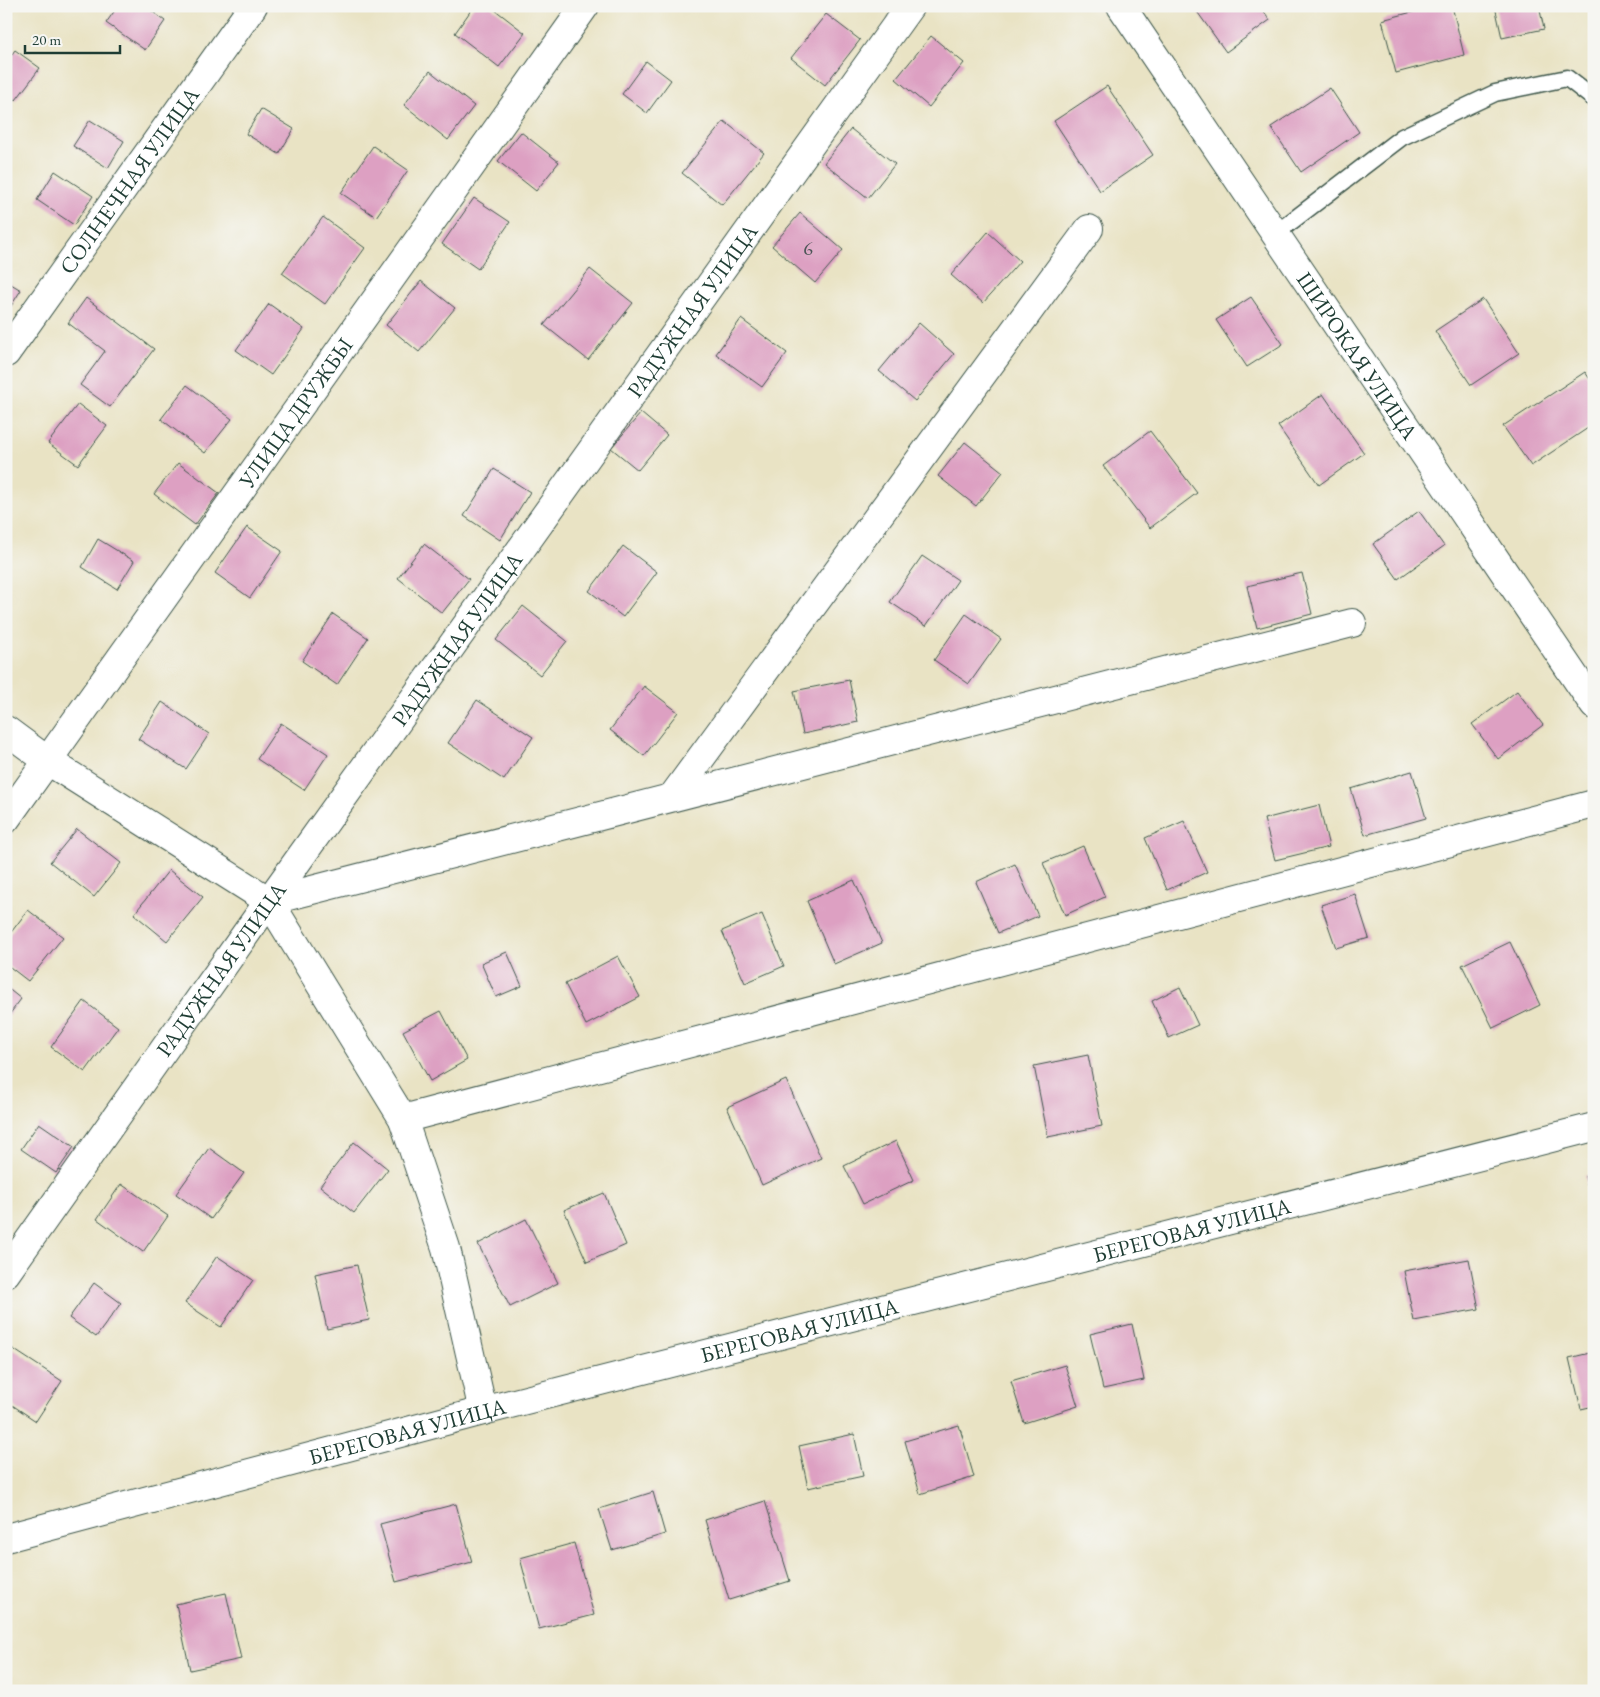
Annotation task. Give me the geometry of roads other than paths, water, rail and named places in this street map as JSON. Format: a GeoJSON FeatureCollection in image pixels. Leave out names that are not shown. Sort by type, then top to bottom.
{"type":"FeatureCollection","features":[{"type":"Feature","properties":{"kind":"street","name":"СОЛНЕЧНАЯ УЛИЦА"},"geometry":{"type":"LineString","coordinates":[[6,353],[252,6]]}},
{"type":"Feature","properties":{"kind":"street","name":"УЛИЦА ДРУЖБЫ"},"geometry":{"type":"LineString","coordinates":[[6,819],[585,6]]}},
{"type":"Feature","properties":{"kind":"street","name":"РАДУЖНАЯ УЛИЦА"},"geometry":{"type":"LineString","coordinates":[[6,1273],[269,901],[910,6]]}},
{"type":"Feature","properties":{"kind":"street","name":"ШИРОКАЯ УЛИЦА"},"geometry":{"type":"LineString","coordinates":[[1121,6],[1594,705]]}},
{"type":"Feature","properties":{"kind":"street"},"geometry":{"type":"LineString","coordinates":[[673,796],[1089,229]]}},
{"type":"Feature","properties":{"kind":"street"},"geometry":{"type":"LineString","coordinates":[[269,901],[1352,623]]}},
{"type":"Feature","properties":{"kind":"street"},"geometry":{"type":"LineString","coordinates":[[6,730],[48,761],[269,901],[403,1120],[446,1248],[483,1411]]}},
{"type":"Feature","properties":{"kind":"street"},"geometry":{"type":"LineString","coordinates":[[403,1120],[1594,804]]}},
{"type":"Feature","properties":{"kind":"street","name":"БЕРЕГОВАЯ УЛИЦА"},"geometry":{"type":"LineString","coordinates":[[6,1538],[483,1411],[1594,1127]]}},
{"type":"Feature","properties":{"kind":"lane"},"geometry":{"type":"LineString","coordinates":[[1275,234],[1402,138],[1495,93],[1567,78],[1594,99]]}}]}
